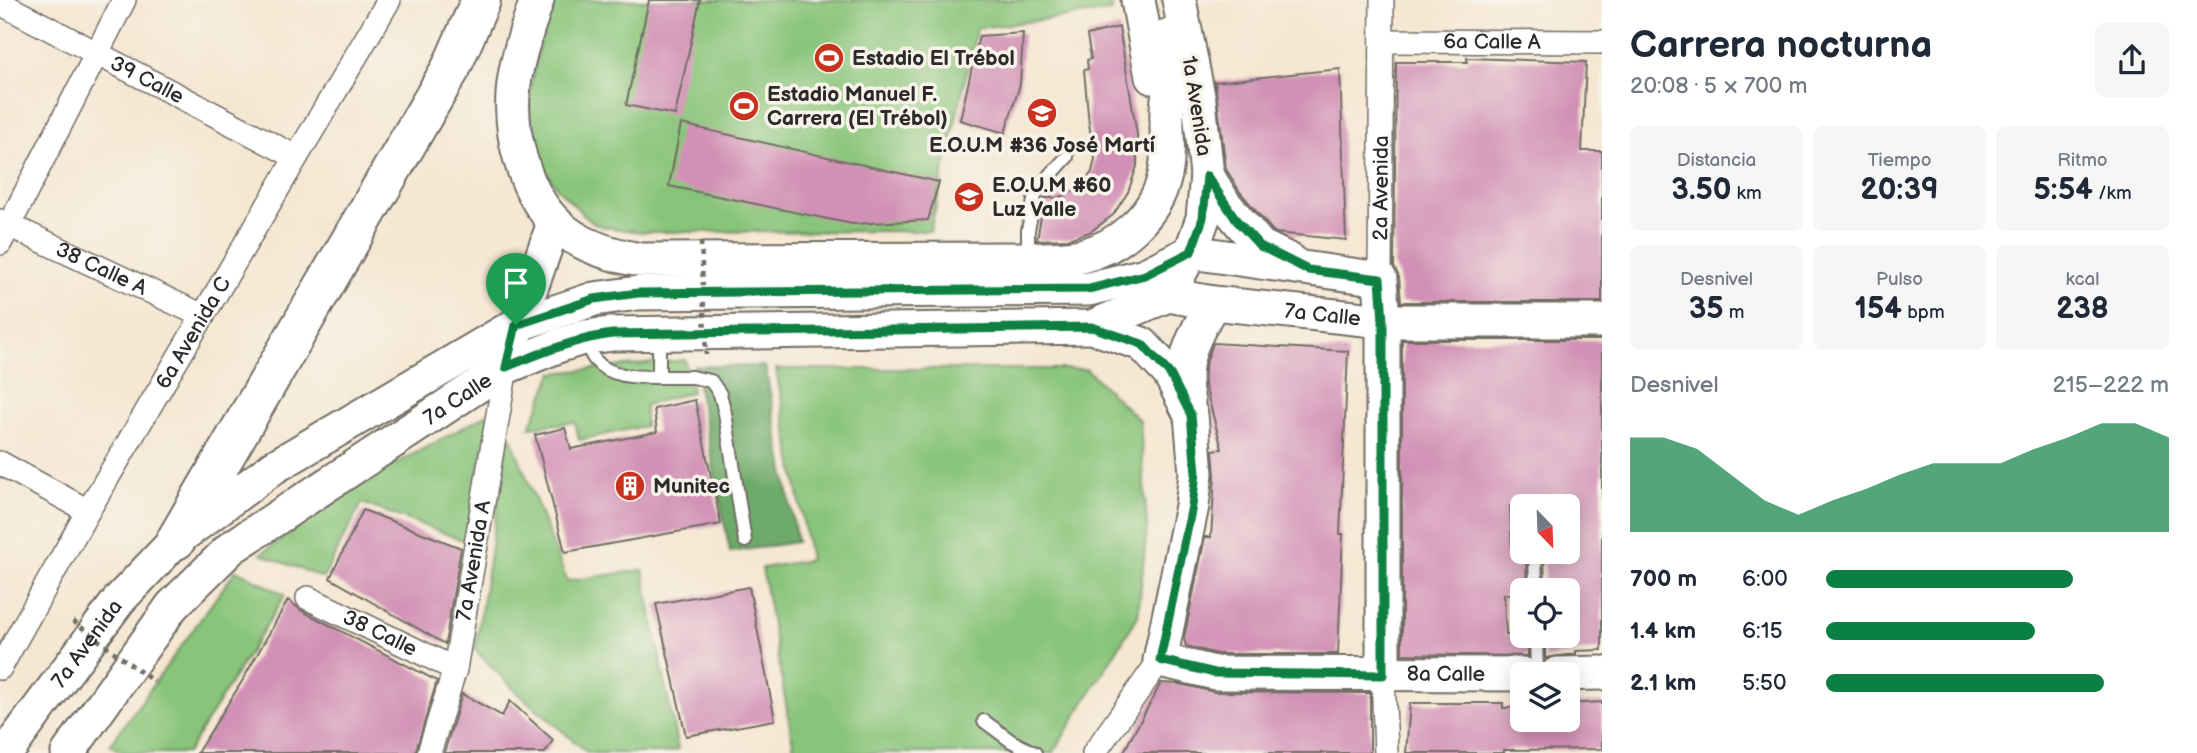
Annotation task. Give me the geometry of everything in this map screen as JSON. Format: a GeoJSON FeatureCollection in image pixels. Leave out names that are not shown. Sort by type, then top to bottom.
{"type":"FeatureCollection","features":[{"type":"Feature","properties":{"kind":"highway"},"geometry":{"type":"LineString","coordinates":[[176,540],[451,68],[481,0]]}},
{"type":"Feature","properties":{"kind":"main road"},"geometry":{"type":"LineString","coordinates":[[537,0],[517,67],[513,95],[513,124],[518,153],[525,172],[554,223],[581,242],[619,257],[640,260],[1028,259],[1079,256],[1095,252],[1124,236],[1144,217],[1165,176],[1169,146],[1167,111],[1172,73],[1161,0]]}},
{"type":"Feature","properties":{"kind":"main road"},"geometry":{"type":"LineString","coordinates":[[1138,0],[1152,80],[1167,111]]}},
{"type":"Feature","properties":{"kind":"main road","name":"1a Avenida"},"geometry":{"type":"LineString","coordinates":[[1179,0],[1199,101],[1207,176],[1203,218],[1191,252]]}},
{"type":"Feature","properties":{"kind":"main road"},"geometry":{"type":"LineString","coordinates":[[1207,176],[1237,221],[1260,246],[1308,270]]}},
{"type":"Feature","properties":{"kind":"main road"},"geometry":{"type":"LineString","coordinates":[[506,367],[516,325],[554,223]]}},
{"type":"Feature","properties":{"kind":"main road","name":"7a Calle"},"geometry":{"type":"LineString","coordinates":[[1089,289],[1145,275],[1191,252],[1380,279]]}},
{"type":"Feature","properties":{"kind":"main road"},"geometry":{"type":"LineString","coordinates":[[1168,295],[1191,252]]}},
{"type":"Feature","properties":{"kind":"main road","name":"2a Avenida"},"geometry":{"type":"LineString","coordinates":[[1380,279],[1383,321],[1383,675]]}},
{"type":"Feature","properties":{"kind":"main road","name":"7a Calle"},"geometry":{"type":"LineString","coordinates":[[176,540],[274,467],[516,325],[594,299],[638,293],[1089,289],[1168,295],[1213,303],[1383,321],[1602,321]]}},
{"type":"Feature","properties":{"kind":"main road","name":"7a Calle"},"geometry":{"type":"LineString","coordinates":[[68,753],[172,606],[231,548],[506,367],[586,337],[612,334],[1092,327],[1168,295]]}},
{"type":"Feature","properties":{"kind":"main road"},"geometry":{"type":"LineString","coordinates":[[1160,660],[1192,506],[1196,473],[1191,415],[1184,388],[1185,360],[1194,334],[1213,303]]}},
{"type":"Feature","properties":{"kind":"main road"},"geometry":{"type":"LineString","coordinates":[[1092,327],[1142,344],[1170,374],[1191,415]]}},
{"type":"Feature","properties":{"kind":"main road","name":"7a Avenida"},"geometry":{"type":"LineString","coordinates":[[6,753],[119,600],[176,540]]}},
{"type":"Feature","properties":{"kind":"main road","name":"8a Calle"},"geometry":{"type":"LineString","coordinates":[[1160,660],[1215,673],[1510,674]]}},
{"type":"Feature","properties":{"kind":"main road"},"geometry":{"type":"LineString","coordinates":[[1580,674],[1602,674]]}},
{"type":"Feature","properties":{"kind":"street"},"geometry":{"type":"LineString","coordinates":[[3,230],[124,0]]}},
{"type":"Feature","properties":{"kind":"street","name":"6a Avenida C"},"geometry":{"type":"LineString","coordinates":[[0,668],[88,511],[388,0]]}},
{"type":"Feature","properties":{"kind":"street","name":"2a Avenida"},"geometry":{"type":"LineString","coordinates":[[1380,279],[1382,0]]}},
{"type":"Feature","properties":{"kind":"street","name":"39 Calle"},"geometry":{"type":"LineString","coordinates":[[0,3],[296,157]]}},
{"type":"Feature","properties":{"kind":"street","name":"6a Calle A"},"geometry":{"type":"LineString","coordinates":[[1382,41],[1602,42]]}},
{"type":"Feature","properties":{"kind":"street","name":"38 Calle A"},"geometry":{"type":"LineString","coordinates":[[3,230],[203,316]]}},
{"type":"Feature","properties":{"kind":"street","name":"7a Avenida A"},"geometry":{"type":"LineString","coordinates":[[429,753],[455,669],[506,367]]}},
{"type":"Feature","properties":{"kind":"street"},"geometry":{"type":"LineString","coordinates":[[0,463],[88,511]]}},
{"type":"Feature","properties":{"kind":"street","name":"38 Calle"},"geometry":{"type":"LineString","coordinates":[[308,598],[455,669]]}},
{"type":"Feature","properties":{"kind":"street"},"geometry":{"type":"LineString","coordinates":[[1094,753],[1160,660]]}},
{"type":"Feature","properties":{"kind":"street","name":"2a Avenida"},"geometry":{"type":"LineString","coordinates":[[1383,675],[1386,753]]}},
{"type":"Feature","properties":{"kind":"lane"},"geometry":{"type":"LineString","coordinates":[[1028,259],[1028,230],[1036,191],[1066,157]]}},
{"type":"Feature","properties":{"kind":"lane"},"geometry":{"type":"LineString","coordinates":[[659,332],[659,377]]}},
{"type":"Feature","properties":{"kind":"lane"},"geometry":{"type":"LineString","coordinates":[[586,337],[594,360],[616,373],[635,377],[692,377],[711,381],[720,394],[725,412],[745,541]]}},
{"type":"Feature","properties":{"kind":"lane"},"geometry":{"type":"LineString","coordinates":[[984,721],[1011,741],[1035,753]]}},
{"type":"Feature","properties":{"kind":"path"},"geometry":{"type":"LineString","coordinates":[[701,242],[706,355]]}},
{"type":"Feature","properties":{"kind":"path"},"geometry":{"type":"LineString","coordinates":[[73,621],[154,682]]}},
{"type":"Feature","properties":{"kind":"green space","name":"Estadio Manuel F. Carrera (El Trébol)"},"geometry":{"type":"Polygon","coordinates":[[[553,0],[1111,0],[1112,11],[977,28],[930,231],[641,232],[598,225],[591,221],[550,179],[538,155],[531,131],[532,79],[553,0]]]}},
{"type":"Feature","properties":{"kind":"green space"},"geometry":{"type":"Polygon","coordinates":[[[685,360],[692,392],[645,405],[645,426],[579,440],[575,422],[530,427],[553,373],[685,360]]]}},
{"type":"Feature","properties":{"kind":"green space"},"geometry":{"type":"Polygon","coordinates":[[[694,366],[765,366],[797,542],[730,552],[694,366]]]}},
{"type":"Feature","properties":{"kind":"green space"},"geometry":{"type":"Polygon","coordinates":[[[776,369],[1086,369],[1140,421],[1147,528],[1138,616],[1053,753],[767,753],[794,749],[762,568],[810,560],[776,369]]]}},
{"type":"Feature","properties":{"kind":"green space"},"geometry":{"type":"Polygon","coordinates":[[[490,413],[465,541],[362,503],[323,578],[261,554],[358,484],[490,413]]]}},
{"type":"Feature","properties":{"kind":"green space"},"geometry":{"type":"Polygon","coordinates":[[[509,432],[567,581],[643,570],[678,750],[665,753],[588,753],[517,692],[475,650],[509,432]]]}},
{"type":"Feature","properties":{"kind":"green space"},"geometry":{"type":"Polygon","coordinates":[[[236,570],[285,595],[187,753],[124,753],[110,745],[236,570]]]}},
{"type":"Feature","properties":{"kind":"building"},"geometry":{"type":"Polygon","coordinates":[[[649,0],[700,0],[675,115],[626,105],[649,0]]]}},
{"type":"Feature","properties":{"kind":"building"},"geometry":{"type":"Polygon","coordinates":[[[1119,27],[1137,134],[1137,166],[1128,192],[1113,215],[1090,232],[1068,239],[1037,240],[1044,198],[1057,198],[1070,193],[1081,186],[1092,172],[1095,159],[1084,70],[1088,69],[1087,60],[1091,59],[1087,35],[1119,27]]]}},
{"type":"Feature","properties":{"kind":"building"},"geometry":{"type":"Polygon","coordinates":[[[1023,33],[1020,84],[1005,133],[960,120],[979,36],[1023,33]]]}},
{"type":"Feature","properties":{"kind":"building"},"geometry":{"type":"Polygon","coordinates":[[[1467,58],[1586,62],[1582,151],[1602,151],[1602,302],[1401,302],[1399,277],[1394,267],[1396,62],[1467,62],[1467,58]]]}},
{"type":"Feature","properties":{"kind":"building"},"geometry":{"type":"Polygon","coordinates":[[[1340,69],[1346,240],[1276,233],[1240,192],[1226,169],[1215,82],[1340,69]]]}},
{"type":"Feature","properties":{"kind":"building"},"geometry":{"type":"Polygon","coordinates":[[[681,124],[939,182],[928,220],[852,224],[669,186],[681,124]]]}},
{"type":"Feature","properties":{"kind":"building"},"geometry":{"type":"Polygon","coordinates":[[[1402,340],[1602,340],[1602,650],[1576,651],[1576,654],[1545,658],[1545,648],[1580,648],[1580,578],[1545,578],[1544,564],[1580,564],[1580,494],[1510,494],[1510,564],[1526,564],[1527,578],[1510,578],[1510,594],[1504,594],[1506,635],[1510,635],[1510,648],[1528,648],[1528,656],[1402,654],[1402,340]]]}},
{"type":"Feature","properties":{"kind":"building"},"geometry":{"type":"Polygon","coordinates":[[[1213,343],[1348,351],[1338,654],[1217,654],[1186,646],[1184,638],[1205,537],[1211,537],[1215,475],[1213,450],[1222,449],[1205,386],[1205,366],[1213,343]]]}},
{"type":"Feature","properties":{"kind":"building","name":"Munitec"},"geometry":{"type":"Polygon","coordinates":[[[695,400],[721,524],[565,552],[535,435],[565,428],[571,449],[657,432],[654,409],[695,400]]]}},
{"type":"Feature","properties":{"kind":"building"},"geometry":{"type":"Polygon","coordinates":[[[363,510],[461,548],[445,644],[330,578],[363,510]]]}},
{"type":"Feature","properties":{"kind":"building"},"geometry":{"type":"Polygon","coordinates":[[[749,587],[775,720],[686,736],[656,604],[749,587]]]}},
{"type":"Feature","properties":{"kind":"building"},"geometry":{"type":"Polygon","coordinates":[[[288,600],[302,611],[437,681],[415,753],[197,753],[288,600]]]}},
{"type":"Feature","properties":{"kind":"building"},"geometry":{"type":"Polygon","coordinates":[[[1161,683],[1215,692],[1370,693],[1370,753],[1123,753],[1161,683]]]}},
{"type":"Feature","properties":{"kind":"building"},"geometry":{"type":"Polygon","coordinates":[[[462,694],[502,716],[510,701],[553,740],[545,753],[444,753],[462,694]]]}},
{"type":"Feature","properties":{"kind":"building"},"geometry":{"type":"Polygon","coordinates":[[[1602,702],[1602,749],[1406,753],[1410,703],[1503,703],[1503,708],[1510,708],[1510,732],[1580,732],[1580,703],[1602,702]]]}},
{"type":"Feature","properties":{"kind":"place","name":"Estadio El Trébol"},"geometry":{"type":"Point","coordinates":[829,58]}},
{"type":"Feature","properties":{"kind":"place","name":"Estadio Manuel F. Carrera (El Trébol)"},"geometry":{"type":"Point","coordinates":[744,106]}},
{"type":"Feature","properties":{"kind":"place","name":"E.O.U.M #36 José Martí"},"geometry":{"type":"Point","coordinates":[1042,113]}},
{"type":"Feature","properties":{"kind":"place","name":"E.O.U.M #60 Luz Valle"},"geometry":{"type":"Point","coordinates":[969,197]}},
{"type":"Feature","properties":{"kind":"place","name":"Munitec"},"geometry":{"type":"Point","coordinates":[630,486]}},
{"type":"Feature","properties":{"kind":"route"},"geometry":{"type":"LineString","coordinates":[[1207,176],[1237,221],[1260,246],[1308,270],[1380,279],[1383,321],[1383,675],[1215,673],[1160,660],[1180,574],[1196,473],[1191,415],[1170,374],[1142,344],[1092,327],[612,334],[586,337],[506,367],[516,325],[594,299],[638,293],[1089,289],[1145,275],[1191,252],[1203,218],[1207,176]]}}]}
